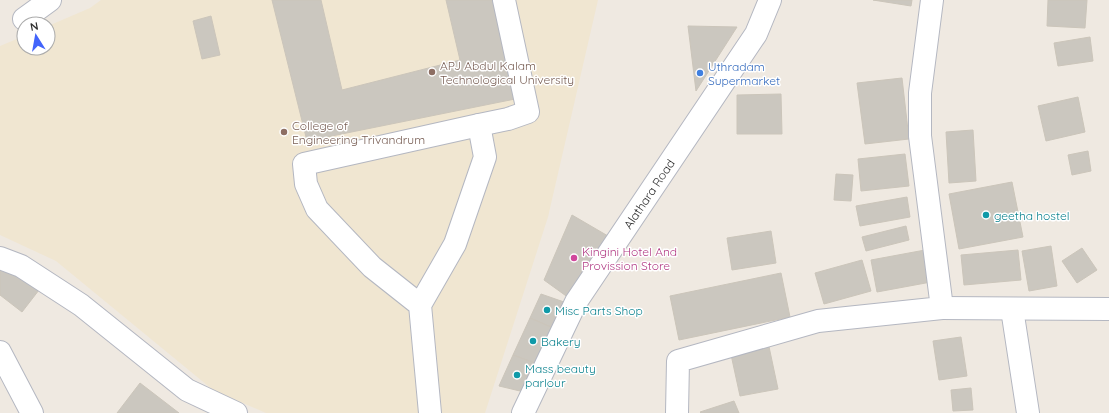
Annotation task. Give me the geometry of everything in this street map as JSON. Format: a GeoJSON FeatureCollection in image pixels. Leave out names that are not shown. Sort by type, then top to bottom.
{"type":"FeatureCollection","features":[{"type":"Feature","properties":{"kind":"street"},"geometry":{"type":"LineString","coordinates":[[28,16],[50,0]]}},
{"type":"Feature","properties":{"kind":"street"},"geometry":{"type":"LineString","coordinates":[[420,305],[372,267],[317,209],[306,184],[304,164],[508,119],[528,112],[504,0]]}},
{"type":"Feature","properties":{"kind":"street","name":"Alathara Road"},"geometry":{"type":"LineString","coordinates":[[523,413],[576,302],[756,34],[770,0]]}},
{"type":"Feature","properties":{"kind":"street"},"geometry":{"type":"LineString","coordinates":[[932,0],[920,93],[920,136],[942,308]]}},
{"type":"Feature","properties":{"kind":"street"},"geometry":{"type":"LineString","coordinates":[[430,413],[420,305],[455,244],[485,157],[479,125]]}},
{"type":"Feature","properties":{"kind":"street"},"geometry":{"type":"LineString","coordinates":[[0,258],[21,266],[81,305],[187,390],[236,413]]}},
{"type":"Feature","properties":{"kind":"street"},"geometry":{"type":"LineString","coordinates":[[677,413],[678,361],[818,321],[942,308],[1109,309]]}},
{"type":"Feature","properties":{"kind":"street"},"geometry":{"type":"LineString","coordinates":[[1012,309],[1028,413]]}},
{"type":"Feature","properties":{"kind":"street"},"geometry":{"type":"LineString","coordinates":[[0,352],[32,413]]}},
{"type":"Feature","properties":{"kind":"shaded area","name":"College of Engineering Trivandrum"},"geometry":{"type":"Polygon","coordinates":[[[101,0],[598,0],[548,217],[485,413],[266,413],[213,390],[56,261],[0,235],[0,46],[16,39],[16,56],[56,56],[56,23],[90,8],[101,0]]]}},
{"type":"Feature","properties":{"kind":"building"},"geometry":{"type":"Polygon","coordinates":[[[272,0],[321,0],[342,90],[460,60],[446,0],[504,0],[525,97],[307,141],[272,0]]]}},
{"type":"Feature","properties":{"kind":"building"},"geometry":{"type":"Polygon","coordinates":[[[873,0],[912,0],[911,6],[873,0]]]}},
{"type":"Feature","properties":{"kind":"building"},"geometry":{"type":"Polygon","coordinates":[[[1048,0],[1087,0],[1085,28],[1047,26],[1048,0]]]}},
{"type":"Feature","properties":{"kind":"building"},"geometry":{"type":"Polygon","coordinates":[[[211,16],[220,55],[202,59],[193,21],[211,16]]]}},
{"type":"Feature","properties":{"kind":"building","name":"Uthradam Supermarket"},"geometry":{"type":"Polygon","coordinates":[[[688,26],[737,27],[696,91],[688,26]]]}},
{"type":"Feature","properties":{"kind":"building"},"geometry":{"type":"Polygon","coordinates":[[[1090,37],[1093,61],[1058,66],[1054,43],[1090,37]]]}},
{"type":"Feature","properties":{"kind":"building"},"geometry":{"type":"Polygon","coordinates":[[[902,78],[909,139],[865,144],[857,83],[902,78]]]}},
{"type":"Feature","properties":{"kind":"building"},"geometry":{"type":"Polygon","coordinates":[[[781,94],[782,134],[737,134],[737,95],[781,94]]]}},
{"type":"Feature","properties":{"kind":"building"},"geometry":{"type":"Polygon","coordinates":[[[1078,97],[1085,132],[1046,141],[1038,106],[1078,97]]]}},
{"type":"Feature","properties":{"kind":"building"},"geometry":{"type":"Polygon","coordinates":[[[973,130],[976,181],[949,183],[946,132],[973,130]]]}},
{"type":"Feature","properties":{"kind":"building"},"geometry":{"type":"Polygon","coordinates":[[[1088,151],[1091,171],[1072,175],[1068,155],[1088,151]]]}},
{"type":"Feature","properties":{"kind":"building"},"geometry":{"type":"Polygon","coordinates":[[[905,154],[909,186],[861,191],[858,159],[905,154]]]}},
{"type":"Feature","properties":{"kind":"building"},"geometry":{"type":"Polygon","coordinates":[[[836,174],[853,175],[851,201],[834,200],[836,174]]]}},
{"type":"Feature","properties":{"kind":"building","name":"geetha hostel"},"geometry":{"type":"Polygon","coordinates":[[[1012,182],[1023,237],[959,249],[949,194],[1012,182]]]}},
{"type":"Feature","properties":{"kind":"building"},"geometry":{"type":"Polygon","coordinates":[[[907,197],[910,217],[860,226],[856,206],[907,197]]]}},
{"type":"Feature","properties":{"kind":"building","name":"Kingini Hotel And Provission Store"},"geometry":{"type":"Polygon","coordinates":[[[572,215],[608,236],[569,298],[544,280],[572,215]]]}},
{"type":"Feature","properties":{"kind":"building"},"geometry":{"type":"Polygon","coordinates":[[[906,226],[909,240],[866,251],[862,237],[906,226]]]}},
{"type":"Feature","properties":{"kind":"building"},"geometry":{"type":"Polygon","coordinates":[[[771,231],[776,263],[732,270],[727,238],[771,231]]]}},
{"type":"Feature","properties":{"kind":"building"},"geometry":{"type":"Polygon","coordinates":[[[1051,246],[1057,286],[1029,291],[1022,251],[1051,246]]]}},
{"type":"Feature","properties":{"kind":"building"},"geometry":{"type":"Polygon","coordinates":[[[1082,248],[1097,270],[1077,283],[1062,261],[1082,248]]]}},
{"type":"Feature","properties":{"kind":"building"},"geometry":{"type":"Polygon","coordinates":[[[925,250],[931,282],[877,292],[871,260],[925,250]]]}},
{"type":"Feature","properties":{"kind":"building"},"geometry":{"type":"Polygon","coordinates":[[[1018,250],[1021,280],[964,285],[961,255],[1018,250]]]}},
{"type":"Feature","properties":{"kind":"building"},"geometry":{"type":"Polygon","coordinates":[[[862,260],[871,291],[824,304],[815,273],[862,260]]]}},
{"type":"Feature","properties":{"kind":"building"},"geometry":{"type":"Polygon","coordinates":[[[3,263],[39,290],[22,312],[0,295],[0,267],[3,263]]]}},
{"type":"Feature","properties":{"kind":"building"},"geometry":{"type":"Polygon","coordinates":[[[781,273],[790,317],[679,340],[670,296],[781,273]]]}},
{"type":"Feature","properties":{"kind":"building","name":"Misc Parts Shop"},"geometry":{"type":"Polygon","coordinates":[[[541,294],[564,302],[553,328],[530,318],[541,294]]]}},
{"type":"Feature","properties":{"kind":"building","name":"Bakery"},"geometry":{"type":"Polygon","coordinates":[[[530,318],[553,328],[537,364],[513,355],[530,318]]]}},
{"type":"Feature","properties":{"kind":"building"},"geometry":{"type":"Polygon","coordinates":[[[961,337],[967,376],[939,380],[933,341],[961,337]]]}},
{"type":"Feature","properties":{"kind":"building"},"geometry":{"type":"Polygon","coordinates":[[[768,342],[778,389],[740,396],[730,350],[768,342]]]}},
{"type":"Feature","properties":{"kind":"building","name":"Mass beauty parlour"},"geometry":{"type":"Polygon","coordinates":[[[513,355],[537,364],[520,391],[499,386],[513,355]]]}},
{"type":"Feature","properties":{"kind":"building"},"geometry":{"type":"Polygon","coordinates":[[[140,383],[179,413],[117,413],[140,383]]]}},
{"type":"Feature","properties":{"kind":"building"},"geometry":{"type":"Polygon","coordinates":[[[971,388],[973,410],[953,411],[951,390],[971,388]]]}},
{"type":"Feature","properties":{"kind":"building"},"geometry":{"type":"Polygon","coordinates":[[[734,401],[739,413],[700,412],[734,401]]]}},
{"type":"Feature","properties":{"kind":"place","name":"APJ Abdul Kalam Technological University"},"geometry":{"type":"Point","coordinates":[432,72]}},
{"type":"Feature","properties":{"kind":"place","name":"Uthradam Supermarket"},"geometry":{"type":"Point","coordinates":[700,73]}},
{"type":"Feature","properties":{"kind":"place","name":"College of Engineering Trivandrum"},"geometry":{"type":"Point","coordinates":[284,132]}},
{"type":"Feature","properties":{"kind":"place","name":"geetha hostel"},"geometry":{"type":"Point","coordinates":[986,215]}},
{"type":"Feature","properties":{"kind":"place","name":"Kingini Hotel And Provission Store"},"geometry":{"type":"Point","coordinates":[574,258]}},
{"type":"Feature","properties":{"kind":"place","name":"Misc Parts Shop"},"geometry":{"type":"Point","coordinates":[547,310]}},
{"type":"Feature","properties":{"kind":"place","name":"Bakery"},"geometry":{"type":"Point","coordinates":[533,341]}},
{"type":"Feature","properties":{"kind":"place","name":"Mass beauty parlour"},"geometry":{"type":"Point","coordinates":[517,375]}}]}
